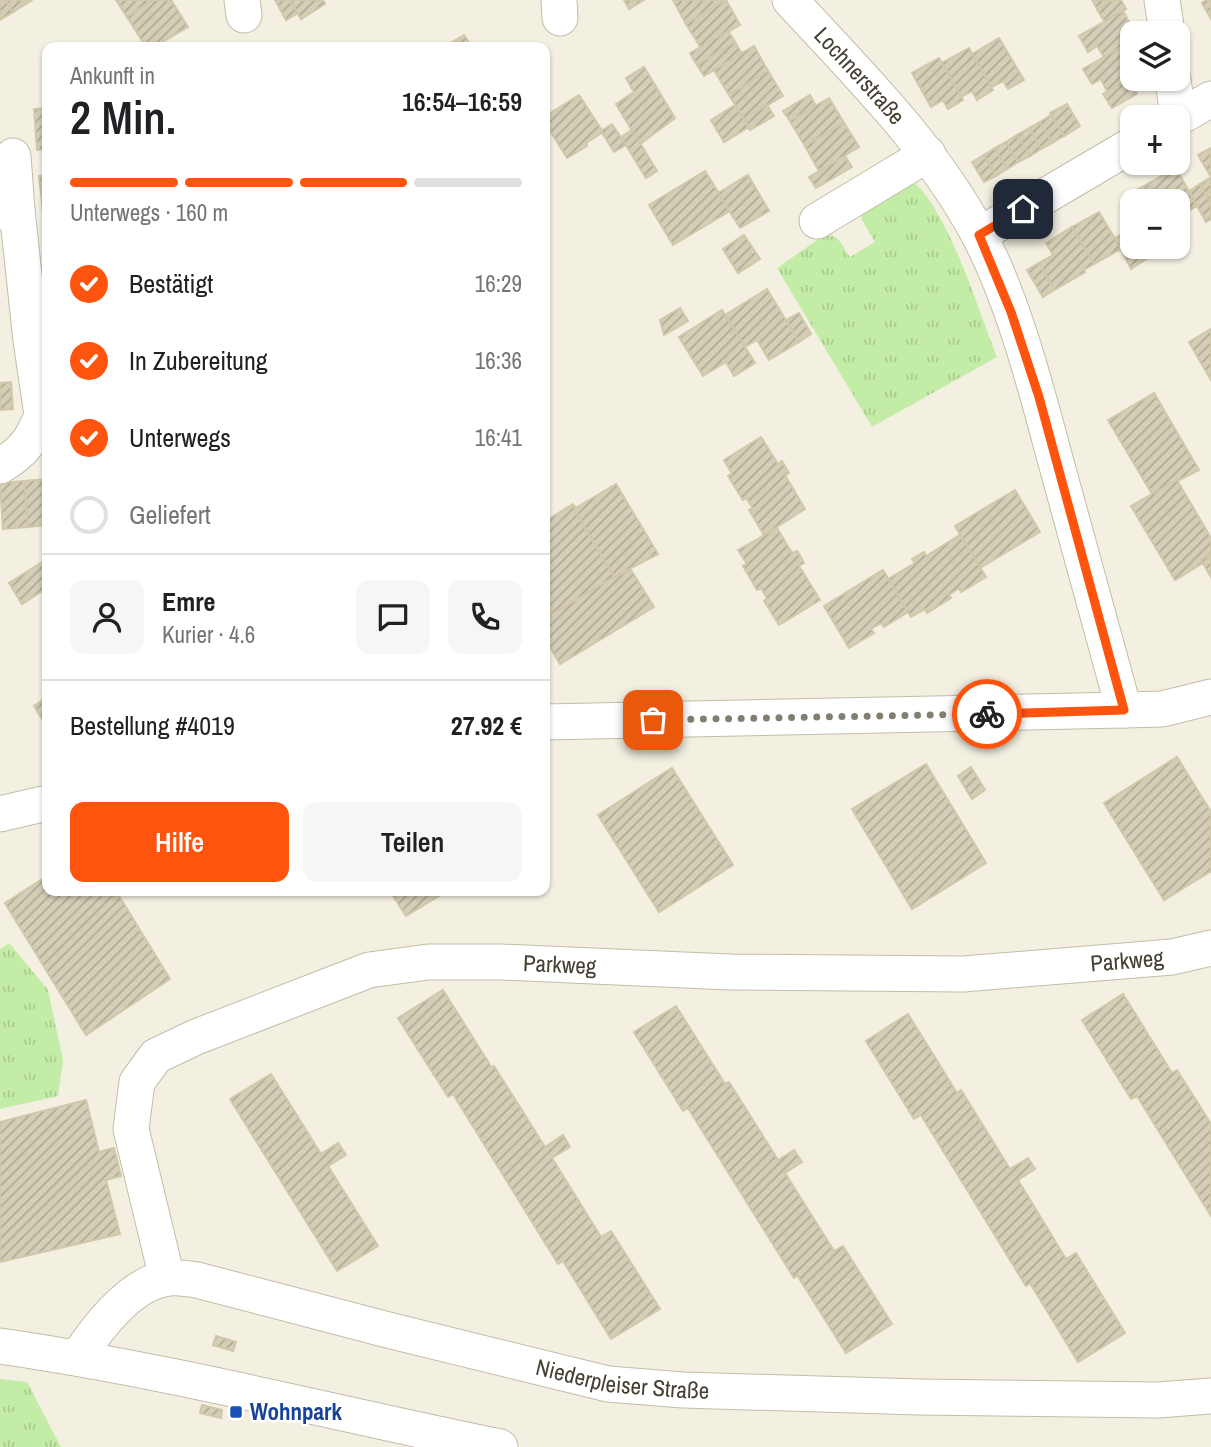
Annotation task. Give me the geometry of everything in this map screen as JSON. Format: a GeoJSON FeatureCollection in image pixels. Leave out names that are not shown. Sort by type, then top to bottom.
{"type":"FeatureCollection","features":[{"type":"Feature","properties":{"kind":"street","name":"Lochnerstraße"},"geometry":{"type":"LineString","coordinates":[[790,0],[896,114],[928,154],[979,235],[1011,312],[1039,397],[1124,710]]}},
{"type":"Feature","properties":{"kind":"street"},"geometry":{"type":"LineString","coordinates":[[1162,0],[1165,21]]}},
{"type":"Feature","properties":{"kind":"street"},"geometry":{"type":"LineString","coordinates":[[1190,111],[1211,99]]}},
{"type":"Feature","properties":{"kind":"street"},"geometry":{"type":"LineString","coordinates":[[979,235],[1120,152]]}},
{"type":"Feature","properties":{"kind":"street"},"geometry":{"type":"LineString","coordinates":[[817,221],[928,154]]}},
{"type":"Feature","properties":{"kind":"street"},"geometry":{"type":"LineString","coordinates":[[13,156],[8,211],[15,342],[42,407]]}},
{"type":"Feature","properties":{"kind":"street"},"geometry":{"type":"LineString","coordinates":[[0,467],[15,458],[34,436],[42,420]]}},
{"type":"Feature","properties":{"kind":"street"},"geometry":{"type":"LineString","coordinates":[[550,722],[1162,709],[1211,697]]}},
{"type":"Feature","properties":{"kind":"street"},"geometry":{"type":"LineString","coordinates":[[0,814],[42,804]]}},
{"type":"Feature","properties":{"kind":"street","name":"Parkweg"},"geometry":{"type":"LineString","coordinates":[[167,1278],[131,1129],[137,1082],[156,1056],[196,1037],[369,970],[428,962],[501,962],[730,972],[963,974],[1172,957],[1211,948]]}},
{"type":"Feature","properties":{"kind":"street"},"geometry":{"type":"LineString","coordinates":[[78,1357],[119,1305],[141,1289],[167,1278]]}},
{"type":"Feature","properties":{"kind":"street","name":"Niederpleiser Straße"},"geometry":{"type":"LineString","coordinates":[[167,1278],[197,1280],[608,1384],[683,1390],[919,1397],[1158,1400],[1211,1396]]}},
{"type":"Feature","properties":{"kind":"street"},"geometry":{"type":"LineString","coordinates":[[0,1346],[78,1357],[172,1376],[499,1447]]}},
{"type":"Feature","properties":{"kind":"green space"},"geometry":{"type":"Polygon","coordinates":[[[906,184],[916,184],[941,219],[997,357],[872,427],[777,268],[823,236],[836,238],[850,257],[875,242],[862,220],[860,210],[906,184]]]}},
{"type":"Feature","properties":{"kind":"green space"},"geometry":{"type":"Polygon","coordinates":[[[9,943],[48,990],[63,1060],[58,1096],[0,1109],[0,949],[9,943]]]}},
{"type":"Feature","properties":{"kind":"green space"},"geometry":{"type":"Polygon","coordinates":[[[0,1379],[27,1382],[61,1447],[0,1447],[0,1379]]]}},
{"type":"Feature","properties":{"kind":"building"},"geometry":{"type":"Polygon","coordinates":[[[0,0],[6,0],[13,12],[0,20],[0,0]]]}},
{"type":"Feature","properties":{"kind":"building"},"geometry":{"type":"Polygon","coordinates":[[[6,0],[32,0],[13,12],[6,0]]]}},
{"type":"Feature","properties":{"kind":"building"},"geometry":{"type":"Polygon","coordinates":[[[116,0],[153,0],[127,17],[116,0]]]}},
{"type":"Feature","properties":{"kind":"building"},"geometry":{"type":"Polygon","coordinates":[[[153,0],[171,0],[188,27],[162,42],[143,42],[127,17],[153,0]]]}},
{"type":"Feature","properties":{"kind":"building"},"geometry":{"type":"Polygon","coordinates":[[[275,0],[290,0],[298,13],[286,20],[275,0]]]}},
{"type":"Feature","properties":{"kind":"building"},"geometry":{"type":"Polygon","coordinates":[[[290,0],[323,0],[325,4],[301,19],[290,0]]]}},
{"type":"Feature","properties":{"kind":"building"},"geometry":{"type":"Polygon","coordinates":[[[624,0],[644,0],[629,9],[624,0]]]}},
{"type":"Feature","properties":{"kind":"building"},"geometry":{"type":"Polygon","coordinates":[[[673,0],[726,0],[686,24],[673,0]]]}},
{"type":"Feature","properties":{"kind":"building"},"geometry":{"type":"Polygon","coordinates":[[[726,0],[740,25],[701,48],[686,24],[726,0]]]}},
{"type":"Feature","properties":{"kind":"building"},"geometry":{"type":"Polygon","coordinates":[[[1092,0],[1113,0],[1097,9],[1092,0]]]}},
{"type":"Feature","properties":{"kind":"building"},"geometry":{"type":"Polygon","coordinates":[[[1113,0],[1121,0],[1126,9],[1104,21],[1097,9],[1113,0]]]}},
{"type":"Feature","properties":{"kind":"building"},"geometry":{"type":"Polygon","coordinates":[[[1211,0],[1211,19],[1202,3],[1211,0]]]}},
{"type":"Feature","properties":{"kind":"building"},"geometry":{"type":"Polygon","coordinates":[[[1123,11],[1128,21],[1120,21],[1120,48],[1104,57],[1097,46],[1088,52],[1079,36],[1123,11]]]}},
{"type":"Feature","properties":{"kind":"building"},"geometry":{"type":"Polygon","coordinates":[[[728,31],[735,42],[697,65],[690,53],[728,31]]]}},
{"type":"Feature","properties":{"kind":"building"},"geometry":{"type":"Polygon","coordinates":[[[464,35],[469,42],[452,42],[464,35]]]}},
{"type":"Feature","properties":{"kind":"building"},"geometry":{"type":"Polygon","coordinates":[[[999,38],[1024,80],[1008,89],[1003,81],[992,87],[972,54],[999,38]]]}},
{"type":"Feature","properties":{"kind":"building"},"geometry":{"type":"Polygon","coordinates":[[[735,42],[742,54],[704,76],[697,65],[735,42]]]}},
{"type":"Feature","properties":{"kind":"building"},"geometry":{"type":"Polygon","coordinates":[[[754,46],[768,71],[729,95],[714,70],[754,46]]]}},
{"type":"Feature","properties":{"kind":"building"},"geometry":{"type":"Polygon","coordinates":[[[969,48],[993,90],[977,100],[972,91],[961,97],[942,63],[969,48]]]}},
{"type":"Feature","properties":{"kind":"building"},"geometry":{"type":"Polygon","coordinates":[[[1120,48],[1120,84],[1107,91],[1101,79],[1092,84],[1083,69],[1120,48]]]}},
{"type":"Feature","properties":{"kind":"building"},"geometry":{"type":"Polygon","coordinates":[[[939,58],[963,100],[948,109],[943,100],[931,107],[912,73],[939,58]]]}},
{"type":"Feature","properties":{"kind":"building"},"geometry":{"type":"Polygon","coordinates":[[[644,67],[675,118],[640,144],[616,104],[634,92],[626,78],[644,67]]]}},
{"type":"Feature","properties":{"kind":"building"},"geometry":{"type":"Polygon","coordinates":[[[768,71],[783,96],[744,119],[729,95],[768,71]]]}},
{"type":"Feature","properties":{"kind":"building"},"geometry":{"type":"Polygon","coordinates":[[[1120,84],[1120,91],[1135,91],[1137,94],[1112,108],[1103,94],[1120,84]]]}},
{"type":"Feature","properties":{"kind":"building"},"geometry":{"type":"Polygon","coordinates":[[[579,95],[603,132],[567,158],[550,131],[550,113],[579,95]]]}},
{"type":"Feature","properties":{"kind":"building"},"geometry":{"type":"Polygon","coordinates":[[[810,95],[816,106],[790,121],[783,111],[810,95]]]}},
{"type":"Feature","properties":{"kind":"building"},"geometry":{"type":"Polygon","coordinates":[[[829,98],[844,123],[805,146],[790,121],[829,98]]]}},
{"type":"Feature","properties":{"kind":"building"},"geometry":{"type":"Polygon","coordinates":[[[1067,104],[1080,126],[1064,136],[1050,113],[1067,104]]]}},
{"type":"Feature","properties":{"kind":"building"},"geometry":{"type":"Polygon","coordinates":[[[735,105],[749,127],[724,142],[711,120],[735,105]]]}},
{"type":"Feature","properties":{"kind":"building"},"geometry":{"type":"Polygon","coordinates":[[[767,105],[774,116],[750,130],[744,119],[767,105]]]}},
{"type":"Feature","properties":{"kind":"building"},"geometry":{"type":"Polygon","coordinates":[[[42,108],[42,150],[37,150],[34,109],[42,108]]]}},
{"type":"Feature","properties":{"kind":"building"},"geometry":{"type":"Polygon","coordinates":[[[1051,115],[1064,136],[1052,143],[1040,122],[1051,115]]]}},
{"type":"Feature","properties":{"kind":"building"},"geometry":{"type":"Polygon","coordinates":[[[1040,122],[1052,143],[1041,149],[1029,128],[1040,122]]]}},
{"type":"Feature","properties":{"kind":"building"},"geometry":{"type":"Polygon","coordinates":[[[844,123],[859,147],[819,171],[805,146],[844,123]]]}},
{"type":"Feature","properties":{"kind":"building"},"geometry":{"type":"Polygon","coordinates":[[[612,124],[626,145],[614,152],[601,131],[612,124]]]}},
{"type":"Feature","properties":{"kind":"building"},"geometry":{"type":"Polygon","coordinates":[[[1029,128],[1041,149],[1030,156],[1017,135],[1029,128]]]}},
{"type":"Feature","properties":{"kind":"building"},"geometry":{"type":"Polygon","coordinates":[[[632,130],[657,171],[646,178],[621,137],[632,130]]]}},
{"type":"Feature","properties":{"kind":"building"},"geometry":{"type":"Polygon","coordinates":[[[1017,135],[1030,156],[1018,162],[1006,142],[1017,135]]]}},
{"type":"Feature","properties":{"kind":"building"},"geometry":{"type":"Polygon","coordinates":[[[1006,142],[1018,162],[1007,169],[995,148],[1006,142]]]}},
{"type":"Feature","properties":{"kind":"building"},"geometry":{"type":"Polygon","coordinates":[[[995,148],[1007,169],[996,176],[984,155],[995,148]]]}},
{"type":"Feature","properties":{"kind":"building"},"geometry":{"type":"Polygon","coordinates":[[[1211,148],[1211,177],[1198,155],[1211,148]]]}},
{"type":"Feature","properties":{"kind":"building"},"geometry":{"type":"Polygon","coordinates":[[[984,155],[996,176],[984,182],[972,162],[984,155]]]}},
{"type":"Feature","properties":{"kind":"building"},"geometry":{"type":"Polygon","coordinates":[[[845,156],[852,167],[816,188],[809,177],[845,156]]]}},
{"type":"Feature","properties":{"kind":"building"},"geometry":{"type":"Polygon","coordinates":[[[705,171],[730,211],[673,245],[649,205],[705,171]]]}},
{"type":"Feature","properties":{"kind":"building"},"geometry":{"type":"Polygon","coordinates":[[[748,175],[769,211],[740,228],[718,193],[748,175]]]}},
{"type":"Feature","properties":{"kind":"building"},"geometry":{"type":"Polygon","coordinates":[[[1163,175],[1180,175],[1188,189],[1153,189],[1149,183],[1163,175]]]}},
{"type":"Feature","properties":{"kind":"building"},"geometry":{"type":"Polygon","coordinates":[[[39,176],[42,176],[42,202],[39,176]]]}},
{"type":"Feature","properties":{"kind":"building"},"geometry":{"type":"Polygon","coordinates":[[[1211,177],[1211,204],[1200,184],[1211,177]]]}},
{"type":"Feature","properties":{"kind":"building"},"geometry":{"type":"Polygon","coordinates":[[[1149,183],[1153,189],[1138,189],[1149,183]]]}},
{"type":"Feature","properties":{"kind":"building"},"geometry":{"type":"Polygon","coordinates":[[[1200,184],[1211,204],[1211,219],[1206,222],[1190,190],[1200,184]]]}},
{"type":"Feature","properties":{"kind":"building"},"geometry":{"type":"Polygon","coordinates":[[[1190,193],[1197,206],[1190,210],[1190,193]]]}},
{"type":"Feature","properties":{"kind":"building"},"geometry":{"type":"Polygon","coordinates":[[[1099,212],[1120,250],[1094,264],[1072,227],[1099,212]]]}},
{"type":"Feature","properties":{"kind":"building"},"geometry":{"type":"Polygon","coordinates":[[[1072,227],[1094,264],[1054,290],[1039,263],[1053,255],[1046,243],[1072,227]]]}},
{"type":"Feature","properties":{"kind":"building"},"geometry":{"type":"Polygon","coordinates":[[[744,235],[760,259],[738,273],[723,249],[744,235]]]}},
{"type":"Feature","properties":{"kind":"building"},"geometry":{"type":"Polygon","coordinates":[[[1120,235],[1120,248],[1115,238],[1120,235]]]}},
{"type":"Feature","properties":{"kind":"building"},"geometry":{"type":"Polygon","coordinates":[[[1126,259],[1142,259],[1143,261],[1131,269],[1126,259]]]}},
{"type":"Feature","properties":{"kind":"building"},"geometry":{"type":"Polygon","coordinates":[[[1039,263],[1054,290],[1043,297],[1027,270],[1039,263]]]}},
{"type":"Feature","properties":{"kind":"building"},"geometry":{"type":"Polygon","coordinates":[[[767,289],[799,342],[769,360],[757,340],[745,347],[725,315],[767,289]]]}},
{"type":"Feature","properties":{"kind":"building"},"geometry":{"type":"Polygon","coordinates":[[[680,308],[688,321],[664,335],[660,320],[680,308]]]}},
{"type":"Feature","properties":{"kind":"building"},"geometry":{"type":"Polygon","coordinates":[[[722,310],[755,363],[734,376],[726,362],[703,376],[679,337],[722,310]]]}},
{"type":"Feature","properties":{"kind":"building"},"geometry":{"type":"Polygon","coordinates":[[[799,313],[811,334],[799,342],[786,320],[799,313]]]}},
{"type":"Feature","properties":{"kind":"building"},"geometry":{"type":"Polygon","coordinates":[[[1211,329],[1211,380],[1189,342],[1211,329]]]}},
{"type":"Feature","properties":{"kind":"building"},"geometry":{"type":"Polygon","coordinates":[[[11,382],[13,409],[0,410],[0,383],[11,382]]]}},
{"type":"Feature","properties":{"kind":"building"},"geometry":{"type":"Polygon","coordinates":[[[1154,393],[1199,470],[1152,494],[1108,420],[1154,393]]]}},
{"type":"Feature","properties":{"kind":"building"},"geometry":{"type":"Polygon","coordinates":[[[761,437],[778,464],[782,461],[789,473],[785,475],[805,509],[764,535],[749,510],[753,508],[746,498],[743,500],[728,476],[732,474],[724,460],[761,437]]]}},
{"type":"Feature","properties":{"kind":"building"},"geometry":{"type":"Polygon","coordinates":[[[42,479],[42,526],[28,527],[24,481],[42,479]]]}},
{"type":"Feature","properties":{"kind":"building"},"geometry":{"type":"Polygon","coordinates":[[[1177,480],[1211,538],[1211,554],[1201,560],[1203,563],[1175,580],[1131,506],[1177,480]]]}},
{"type":"Feature","properties":{"kind":"building"},"geometry":{"type":"Polygon","coordinates":[[[24,481],[28,527],[3,529],[0,483],[24,481]]]}},
{"type":"Feature","properties":{"kind":"building"},"geometry":{"type":"Polygon","coordinates":[[[616,484],[658,554],[614,577],[574,509],[616,484]]]}},
{"type":"Feature","properties":{"kind":"building"},"geometry":{"type":"Polygon","coordinates":[[[1015,490],[1040,532],[980,568],[955,526],[1015,490]]]}},
{"type":"Feature","properties":{"kind":"building"},"geometry":{"type":"Polygon","coordinates":[[[573,504],[614,577],[550,615],[550,518],[573,504]]]}},
{"type":"Feature","properties":{"kind":"building"},"geometry":{"type":"Polygon","coordinates":[[[777,528],[792,553],[797,551],[801,557],[804,563],[799,566],[820,600],[779,625],[764,601],[767,598],[761,588],[757,590],[743,566],[747,564],[738,550],[777,528]]]}},
{"type":"Feature","properties":{"kind":"building"},"geometry":{"type":"Polygon","coordinates":[[[960,535],[986,577],[961,592],[959,588],[949,595],[951,598],[927,613],[925,609],[911,617],[888,579],[915,563],[912,559],[924,552],[926,556],[960,535]]]}},
{"type":"Feature","properties":{"kind":"building"},"geometry":{"type":"Polygon","coordinates":[[[1211,554],[1211,577],[1201,560],[1211,554]]]}},
{"type":"Feature","properties":{"kind":"building"},"geometry":{"type":"Polygon","coordinates":[[[42,562],[42,591],[22,604],[9,583],[42,562]]]}},
{"type":"Feature","properties":{"kind":"building"},"geometry":{"type":"Polygon","coordinates":[[[631,570],[654,607],[560,664],[550,647],[550,615],[614,577],[631,570]]]}},
{"type":"Feature","properties":{"kind":"building"},"geometry":{"type":"Polygon","coordinates":[[[883,570],[908,612],[884,627],[881,623],[871,629],[874,633],[849,648],[824,606],[883,570]]]}},
{"type":"Feature","properties":{"kind":"building"},"geometry":{"type":"Polygon","coordinates":[[[42,700],[42,719],[34,706],[42,700]]]}},
{"type":"Feature","properties":{"kind":"building"},"geometry":{"type":"Polygon","coordinates":[[[1177,757],[1211,812],[1211,871],[1164,900],[1104,803],[1177,757]]]}},
{"type":"Feature","properties":{"kind":"building"},"geometry":{"type":"Polygon","coordinates":[[[926,764],[986,863],[912,909],[852,809],[926,764]]]}},
{"type":"Feature","properties":{"kind":"building"},"geometry":{"type":"Polygon","coordinates":[[[971,767],[985,790],[972,799],[958,776],[971,767]]]}},
{"type":"Feature","properties":{"kind":"building"},"geometry":{"type":"Polygon","coordinates":[[[672,768],[733,865],[659,912],[598,815],[672,768]]]}},
{"type":"Feature","properties":{"kind":"building"},"geometry":{"type":"Polygon","coordinates":[[[42,879],[42,896],[119,896],[170,979],[86,1035],[5,903],[42,879]]]}},
{"type":"Feature","properties":{"kind":"building"},"geometry":{"type":"Polygon","coordinates":[[[393,896],[439,896],[406,916],[393,896]]]}},
{"type":"Feature","properties":{"kind":"building"},"geometry":{"type":"Polygon","coordinates":[[[443,990],[545,1147],[563,1135],[570,1147],[552,1158],[601,1237],[611,1231],[660,1309],[611,1339],[563,1261],[558,1264],[453,1094],[448,1097],[398,1018],[443,990]]]}},
{"type":"Feature","properties":{"kind":"building"},"geometry":{"type":"Polygon","coordinates":[[[1123,994],[1172,1073],[1177,1070],[1211,1124],[1211,1216],[1137,1096],[1131,1099],[1082,1020],[1123,994]]]}},
{"type":"Feature","properties":{"kind":"building"},"geometry":{"type":"Polygon","coordinates":[[[676,1006],[725,1084],[729,1082],[778,1160],[794,1150],[802,1162],[785,1173],[834,1251],[843,1246],[892,1324],[846,1353],[797,1275],[794,1278],[688,1108],[683,1111],[634,1032],[676,1006]]]}},
{"type":"Feature","properties":{"kind":"building"},"geometry":{"type":"Polygon","coordinates":[[[908,1014],[957,1093],[961,1090],[1010,1169],[1028,1158],[1035,1169],[1018,1180],[1066,1259],[1076,1253],[1125,1333],[1078,1362],[1030,1283],[1026,1286],[921,1115],[914,1119],[866,1041],[908,1014]]]}},
{"type":"Feature","properties":{"kind":"building"},"geometry":{"type":"Polygon","coordinates":[[[271,1074],[321,1154],[338,1143],[346,1155],[328,1166],[378,1246],[337,1271],[230,1099],[271,1074]]]}},
{"type":"Feature","properties":{"kind":"building"},"geometry":{"type":"Polygon","coordinates":[[[86,1100],[99,1152],[114,1148],[121,1176],[106,1180],[120,1234],[0,1262],[0,1122],[86,1100]]]}},
{"type":"Feature","properties":{"kind":"building"},"geometry":{"type":"Polygon","coordinates":[[[216,1336],[236,1342],[233,1351],[213,1345],[216,1336]]]}},
{"type":"Feature","properties":{"kind":"building"},"geometry":{"type":"Polygon","coordinates":[[[202,1405],[222,1410],[221,1418],[200,1413],[202,1405]]]}},
{"type":"Feature","properties":{"kind":"way so far"},"geometry":{"type":"LineString","coordinates":[[653,720],[987,714]]}},
{"type":"Feature","properties":{"kind":"place","name":"Wohnpark"},"geometry":{"type":"Point","coordinates":[236,1412]}},
{"type":"Feature","properties":{"kind":"route"},"geometry":{"type":"LineString","coordinates":[[987,714],[1124,710],[1039,397],[1011,312],[979,235],[1023,209]]}}]}
